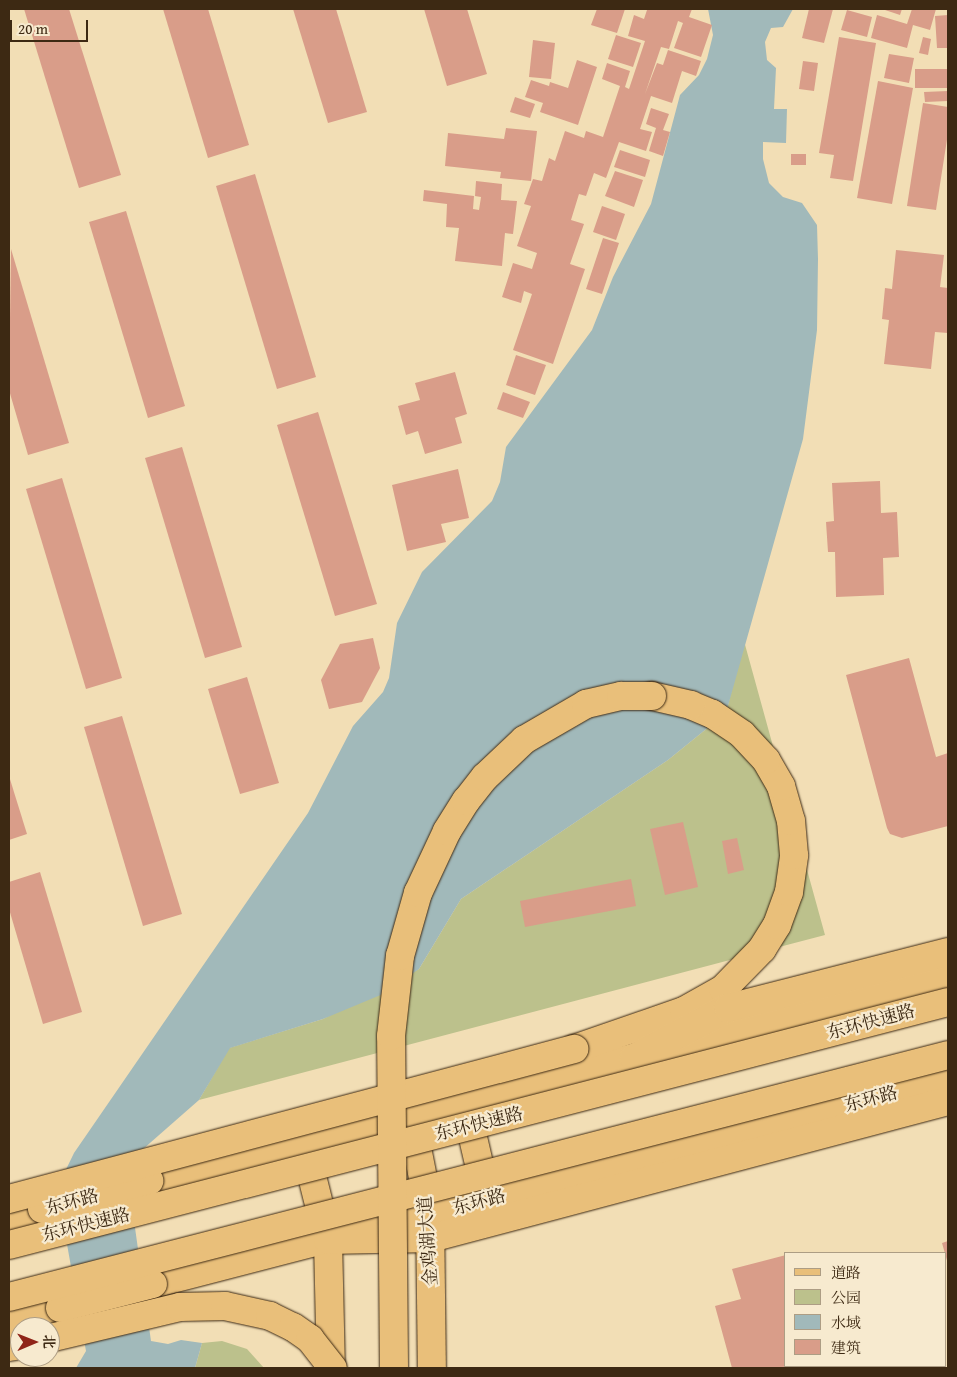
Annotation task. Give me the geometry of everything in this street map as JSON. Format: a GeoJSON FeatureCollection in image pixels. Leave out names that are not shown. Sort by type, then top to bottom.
{"type":"FeatureCollection","features":[{"type":"Feature","properties":{"kind":"main road"},"geometry":{"type":"LineString","coordinates":[[9,1199],[382,1100],[392,1097],[430,1087],[440,1084],[574,1048],[667,1018],[712,997],[744,971],[769,939],[789,892],[794,855],[786,802],[773,771],[742,734],[712,714],[671,699],[633,695],[606,698],[564,714],[524,740],[485,777],[466,802],[430,863],[404,938],[391,1036],[390,1066],[391,1085],[391,1095],[391,1105],[391,1115],[391,1134],[394,1368]]}},
{"type":"Feature","properties":{"kind":"main road"},"geometry":{"type":"LineString","coordinates":[[634,1058],[728,1008],[948,952]]}},
{"type":"Feature","properties":{"kind":"main road","name":"东环路"},"geometry":{"type":"LineString","coordinates":[[9,1218],[948,978]]}},
{"type":"Feature","properties":{"kind":"main road","name":"东环快速路"},"geometry":{"type":"LineString","coordinates":[[9,1245],[948,1002]]}},
{"type":"Feature","properties":{"kind":"main road"},"geometry":{"type":"LineString","coordinates":[[9,1298],[948,1055]]}},
{"type":"Feature","properties":{"kind":"main road","name":"东环路"},"geometry":{"type":"LineString","coordinates":[[431,1226],[487,1200],[948,1078]]}},
{"type":"Feature","properties":{"kind":"main road"},"geometry":{"type":"LineString","coordinates":[[9,1321],[328,1240],[431,1226],[948,1101]]}},
{"type":"Feature","properties":{"kind":"main road"},"geometry":{"type":"LineString","coordinates":[[465,1102],[487,1200]]}},
{"type":"Feature","properties":{"kind":"main road","name":"金鸡湖大道"},"geometry":{"type":"LineString","coordinates":[[410,1115],[431,1226],[432,1368]]}},
{"type":"Feature","properties":{"kind":"main road"},"geometry":{"type":"LineString","coordinates":[[303,1142],[328,1240],[332,1368]]}},
{"type":"Feature","properties":{"kind":"main road"},"geometry":{"type":"LineString","coordinates":[[60,1336],[180,1307],[225,1306],[270,1316],[293,1327],[310,1339],[332,1368]]}},
{"type":"Feature","properties":{"kind":"green space"},"geometry":{"type":"Polygon","coordinates":[[[744,641],[825,935],[199,1100],[229,1048],[323,1019],[419,969],[461,899],[668,760],[726,713],[744,641]]]}},
{"type":"Feature","properties":{"kind":"green space"},"geometry":{"type":"Polygon","coordinates":[[[222,1341],[247,1349],[264,1368],[195,1368],[202,1343],[222,1341]]]}},
{"type":"Feature","properties":{"kind":"water"},"geometry":{"type":"Polygon","coordinates":[[[708,9],[793,9],[783,27],[771,28],[765,42],[767,60],[776,68],[774,109],[787,109],[786,143],[763,142],[763,159],[769,183],[783,197],[802,203],[817,225],[818,259],[817,330],[803,439],[726,713],[668,760],[461,899],[419,969],[383,994],[323,1019],[230,1048],[199,1100],[126,1164],[151,1341],[168,1344],[181,1340],[202,1343],[195,1368],[76,1368],[86,1351],[57,1188],[74,1153],[308,813],[353,726],[383,692],[389,678],[397,623],[422,572],[492,501],[500,482],[506,447],[592,330],[613,277],[651,204],[680,95],[699,75],[707,59],[713,35],[708,9]]]}},
{"type":"Feature","properties":{"kind":"building"},"geometry":{"type":"Polygon","coordinates":[[[24,9],[69,9],[121,175],[79,188],[24,9]]]}},
{"type":"Feature","properties":{"kind":"building"},"geometry":{"type":"Polygon","coordinates":[[[163,9],[208,9],[249,145],[208,158],[163,9]]]}},
{"type":"Feature","properties":{"kind":"building"},"geometry":{"type":"Polygon","coordinates":[[[293,9],[336,9],[367,112],[328,123],[293,9]]]}},
{"type":"Feature","properties":{"kind":"building"},"geometry":{"type":"Polygon","coordinates":[[[424,9],[467,9],[487,74],[447,86],[424,9]]]}},
{"type":"Feature","properties":{"kind":"building"},"geometry":{"type":"Polygon","coordinates":[[[597,9],[625,9],[617,33],[591,25],[597,9]]]}},
{"type":"Feature","properties":{"kind":"building"},"geometry":{"type":"Polygon","coordinates":[[[643,9],[692,9],[689,17],[712,25],[701,57],[674,48],[683,23],[678,21],[669,49],[661,47],[645,94],[657,63],[663,65],[668,50],[701,61],[696,76],[682,71],[672,103],[651,96],[640,129],[652,132],[646,151],[619,142],[606,178],[594,173],[586,196],[579,194],[571,220],[584,224],[570,264],[585,269],[553,364],[513,350],[532,294],[524,291],[521,303],[502,297],[513,263],[532,269],[537,253],[517,246],[531,206],[524,204],[533,179],[542,181],[549,158],[555,161],[565,131],[584,138],[586,131],[603,137],[620,86],[602,79],[607,63],[630,71],[625,87],[629,89],[645,41],[628,36],[634,15],[644,19],[647,10],[643,9]]]}},
{"type":"Feature","properties":{"kind":"building"},"geometry":{"type":"Polygon","coordinates":[[[809,9],[833,9],[824,43],[802,38],[809,9]]]}},
{"type":"Feature","properties":{"kind":"building"},"geometry":{"type":"Polygon","coordinates":[[[882,9],[902,9],[900,15],[882,9]]]}},
{"type":"Feature","properties":{"kind":"building"},"geometry":{"type":"Polygon","coordinates":[[[912,9],[936,9],[930,30],[913,25],[907,48],[871,38],[877,15],[907,24],[912,9]]]}},
{"type":"Feature","properties":{"kind":"building"},"geometry":{"type":"Polygon","coordinates":[[[847,10],[872,17],[867,37],[841,30],[847,10]]]}},
{"type":"Feature","properties":{"kind":"building"},"geometry":{"type":"Polygon","coordinates":[[[948,15],[948,48],[937,48],[935,16],[948,15]]]}},
{"type":"Feature","properties":{"kind":"building"},"geometry":{"type":"Polygon","coordinates":[[[616,35],[641,43],[633,67],[608,59],[616,35]]]}},
{"type":"Feature","properties":{"kind":"building"},"geometry":{"type":"Polygon","coordinates":[[[839,37],[876,43],[853,181],[830,178],[834,155],[819,153],[839,37]]]}},
{"type":"Feature","properties":{"kind":"building"},"geometry":{"type":"Polygon","coordinates":[[[923,37],[931,39],[928,55],[919,53],[923,37]]]}},
{"type":"Feature","properties":{"kind":"building"},"geometry":{"type":"Polygon","coordinates":[[[533,40],[555,43],[551,79],[529,77],[533,40]]]}},
{"type":"Feature","properties":{"kind":"building"},"geometry":{"type":"Polygon","coordinates":[[[889,54],[914,58],[909,83],[884,78],[889,54]]]}},
{"type":"Feature","properties":{"kind":"building"},"geometry":{"type":"Polygon","coordinates":[[[577,60],[597,67],[578,125],[540,112],[543,103],[525,97],[531,80],[549,86],[550,82],[568,88],[577,60]]]}},
{"type":"Feature","properties":{"kind":"building"},"geometry":{"type":"Polygon","coordinates":[[[803,61],[818,63],[814,91],[799,89],[803,61]]]}},
{"type":"Feature","properties":{"kind":"building"},"geometry":{"type":"Polygon","coordinates":[[[915,69],[948,69],[948,88],[915,88],[915,69]]]}},
{"type":"Feature","properties":{"kind":"building"},"geometry":{"type":"Polygon","coordinates":[[[878,81],[913,88],[892,204],[857,198],[878,81]]]}},
{"type":"Feature","properties":{"kind":"building"},"geometry":{"type":"Polygon","coordinates":[[[948,91],[948,101],[925,102],[924,92],[948,91]]]}},
{"type":"Feature","properties":{"kind":"building"},"geometry":{"type":"Polygon","coordinates":[[[515,97],[535,104],[530,118],[510,112],[515,97]]]}},
{"type":"Feature","properties":{"kind":"building"},"geometry":{"type":"Polygon","coordinates":[[[923,103],[948,107],[948,133],[936,210],[907,206],[923,103]]]}},
{"type":"Feature","properties":{"kind":"building"},"geometry":{"type":"Polygon","coordinates":[[[651,108],[669,114],[663,130],[670,132],[663,156],[649,151],[656,128],[646,124],[651,108]]]}},
{"type":"Feature","properties":{"kind":"building"},"geometry":{"type":"Polygon","coordinates":[[[506,128],[537,131],[531,181],[500,178],[501,172],[445,166],[448,133],[504,139],[506,128]]]}},
{"type":"Feature","properties":{"kind":"building"},"geometry":{"type":"Polygon","coordinates":[[[620,150],[650,160],[645,177],[614,167],[620,150]]]}},
{"type":"Feature","properties":{"kind":"building"},"geometry":{"type":"Polygon","coordinates":[[[791,154],[806,154],[806,165],[791,165],[791,154]]]}},
{"type":"Feature","properties":{"kind":"building"},"geometry":{"type":"Polygon","coordinates":[[[615,171],[643,180],[634,207],[605,196],[615,171]]]}},
{"type":"Feature","properties":{"kind":"building"},"geometry":{"type":"Polygon","coordinates":[[[255,174],[316,377],[277,389],[216,186],[255,174]]]}},
{"type":"Feature","properties":{"kind":"building"},"geometry":{"type":"Polygon","coordinates":[[[476,181],[502,184],[501,200],[517,201],[513,234],[505,233],[502,266],[455,261],[459,228],[446,227],[447,204],[423,201],[424,190],[474,196],[473,209],[479,210],[481,197],[475,196],[476,181]]]}},
{"type":"Feature","properties":{"kind":"building"},"geometry":{"type":"Polygon","coordinates":[[[602,206],[625,214],[616,240],[593,232],[602,206]]]}},
{"type":"Feature","properties":{"kind":"building"},"geometry":{"type":"Polygon","coordinates":[[[126,211],[185,406],[148,418],[89,222],[126,211]]]}},
{"type":"Feature","properties":{"kind":"building"},"geometry":{"type":"Polygon","coordinates":[[[603,238],[619,243],[602,294],[586,289],[603,238]]]}},
{"type":"Feature","properties":{"kind":"building"},"geometry":{"type":"Polygon","coordinates":[[[11,249],[69,443],[28,455],[9,390],[11,249]]]}},
{"type":"Feature","properties":{"kind":"building"},"geometry":{"type":"Polygon","coordinates":[[[896,250],[944,255],[940,287],[948,288],[948,333],[935,332],[931,369],[884,364],[889,320],[882,319],[885,288],[892,289],[896,250]]]}},
{"type":"Feature","properties":{"kind":"building"},"geometry":{"type":"Polygon","coordinates":[[[516,355],[546,365],[535,395],[506,385],[516,355]]]}},
{"type":"Feature","properties":{"kind":"building"},"geometry":{"type":"Polygon","coordinates":[[[455,372],[467,414],[455,418],[462,443],[425,454],[418,431],[406,435],[398,406],[420,400],[415,383],[455,372]]]}},
{"type":"Feature","properties":{"kind":"building"},"geometry":{"type":"Polygon","coordinates":[[[503,392],[530,402],[523,418],[497,409],[503,392]]]}},
{"type":"Feature","properties":{"kind":"building"},"geometry":{"type":"Polygon","coordinates":[[[318,412],[377,604],[335,616],[277,425],[318,412]]]}},
{"type":"Feature","properties":{"kind":"building"},"geometry":{"type":"Polygon","coordinates":[[[182,447],[242,647],[205,658],[145,458],[182,447]]]}},
{"type":"Feature","properties":{"kind":"building"},"geometry":{"type":"Polygon","coordinates":[[[458,469],[469,518],[441,524],[446,542],[407,551],[392,485],[458,469]]]}},
{"type":"Feature","properties":{"kind":"building"},"geometry":{"type":"Polygon","coordinates":[[[62,478],[122,678],[86,689],[26,489],[62,478]]]}},
{"type":"Feature","properties":{"kind":"building"},"geometry":{"type":"Polygon","coordinates":[[[880,481],[881,513],[897,512],[899,557],[883,558],[884,595],[836,597],[835,552],[828,552],[826,522],[834,521],[832,483],[880,481]]]}},
{"type":"Feature","properties":{"kind":"building"},"geometry":{"type":"Polygon","coordinates":[[[373,638],[380,668],[362,702],[329,709],[321,680],[340,644],[373,638]]]}},
{"type":"Feature","properties":{"kind":"building"},"geometry":{"type":"Polygon","coordinates":[[[909,658],[936,757],[948,753],[948,826],[902,838],[890,834],[887,828],[846,675],[909,658]]]}},
{"type":"Feature","properties":{"kind":"building"},"geometry":{"type":"Polygon","coordinates":[[[247,677],[279,783],[240,794],[208,689],[247,677]]]}},
{"type":"Feature","properties":{"kind":"building"},"geometry":{"type":"Polygon","coordinates":[[[122,716],[182,914],[143,926],[84,727],[122,716]]]}},
{"type":"Feature","properties":{"kind":"building"},"geometry":{"type":"Polygon","coordinates":[[[9,776],[27,834],[9,840],[9,776]]]}},
{"type":"Feature","properties":{"kind":"building"},"geometry":{"type":"Polygon","coordinates":[[[683,822],[698,887],[665,895],[650,829],[683,822]]]}},
{"type":"Feature","properties":{"kind":"building"},"geometry":{"type":"Polygon","coordinates":[[[737,838],[744,870],[728,874],[722,841],[737,838]]]}},
{"type":"Feature","properties":{"kind":"building"},"geometry":{"type":"Polygon","coordinates":[[[40,872],[82,1012],[43,1024],[9,909],[9,882],[40,872]]]}},
{"type":"Feature","properties":{"kind":"building"},"geometry":{"type":"Polygon","coordinates":[[[631,879],[636,906],[525,927],[520,901],[631,879]]]}},
{"type":"Feature","properties":{"kind":"building"},"geometry":{"type":"Polygon","coordinates":[[[948,1241],[948,1264],[947,1252],[945,1252],[942,1243],[948,1241]]]}},
{"type":"Feature","properties":{"kind":"building"},"geometry":{"type":"Polygon","coordinates":[[[784,1256],[784,1367],[816,1368],[732,1368],[715,1306],[741,1299],[732,1269],[784,1256]]]}}]}
